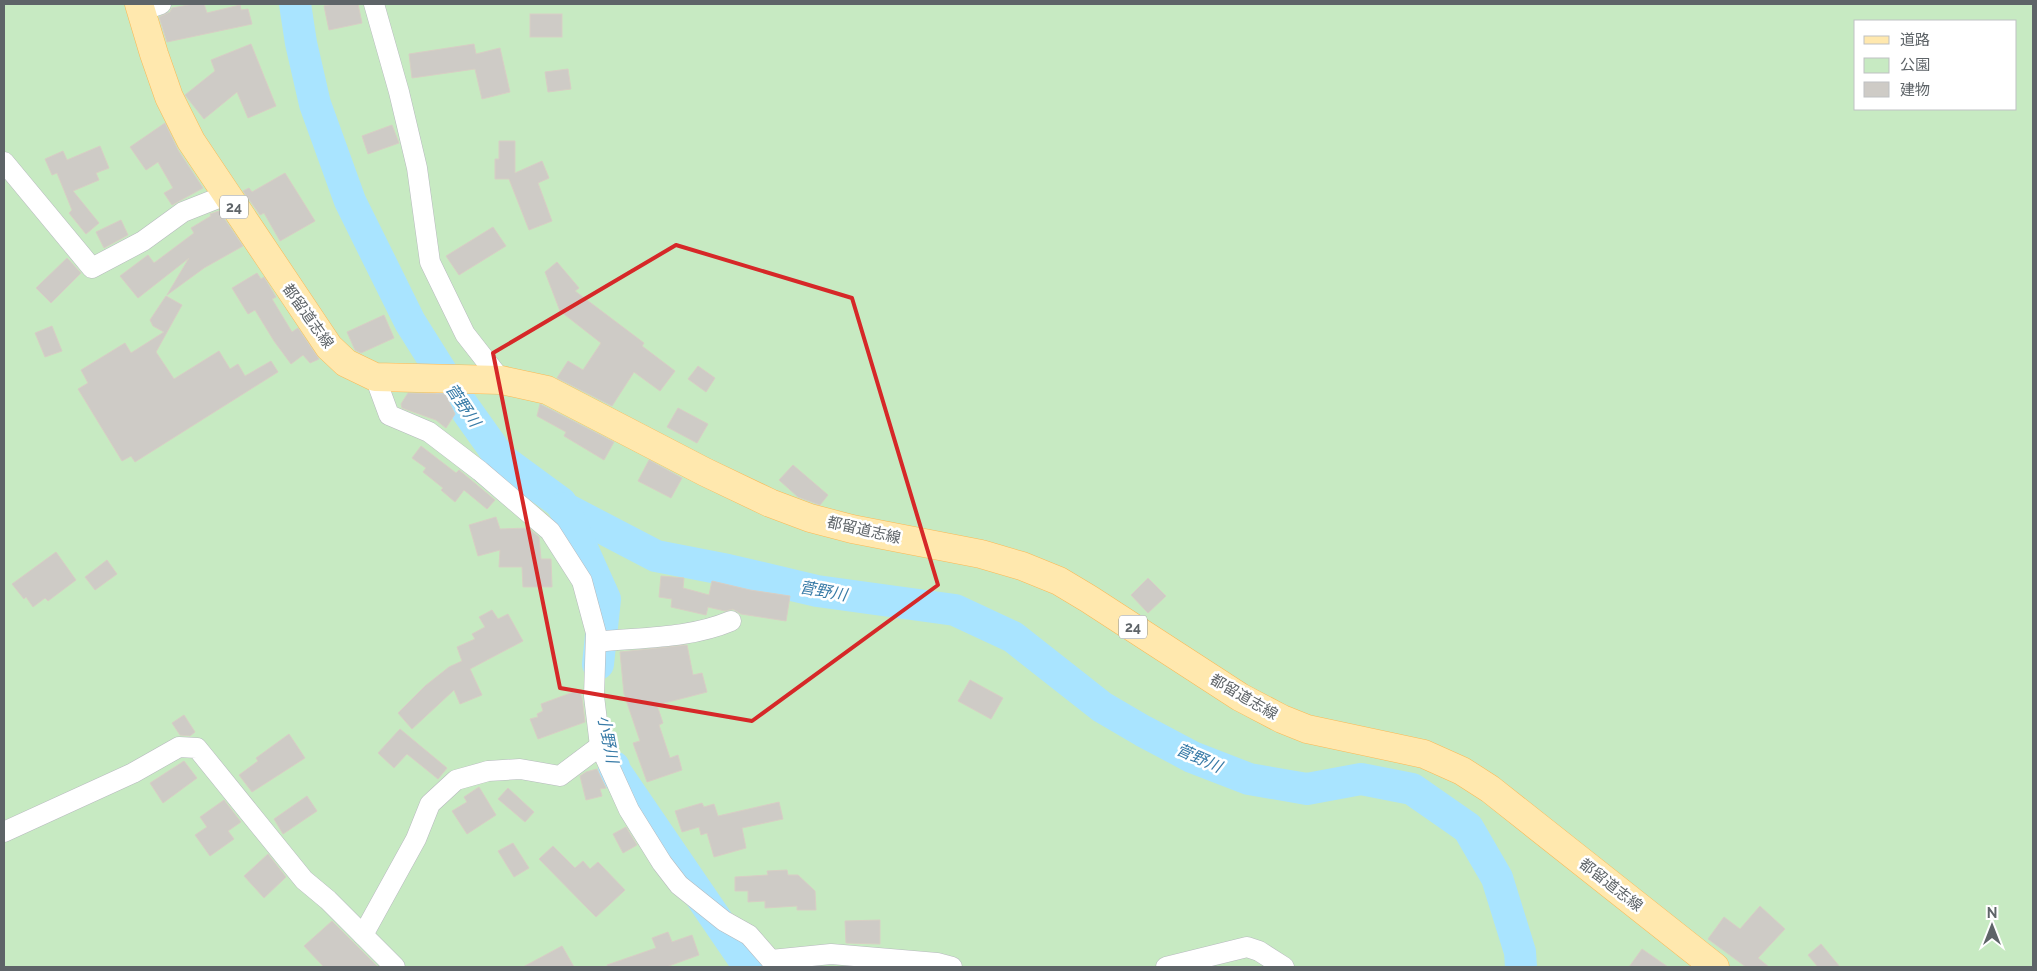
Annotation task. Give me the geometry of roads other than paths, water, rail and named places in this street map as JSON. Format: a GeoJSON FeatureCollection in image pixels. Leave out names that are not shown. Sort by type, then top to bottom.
{"type":"FeatureCollection","features":[{"type":"Feature","properties":{"kind":"main road","name":"都留道志線"},"geometry":{"type":"LineString","coordinates":[[147,6],[154,54],[169,97],[191,140],[329,347],[346,363],[375,377],[501,380],[547,390],[770,504],[810,518],[861,531],[981,554],[1022,566],[1058,581],[1081,594],[1240,698],[1282,719],[1307,729],[1424,754],[1462,771],[1490,789],[1715,967]]}},
{"type":"Feature","properties":{"kind":"street"},"geometry":{"type":"LineString","coordinates":[[374,4],[400,92],[417,168],[430,262],[465,334],[501,380]]}},
{"type":"Feature","properties":{"kind":"street"},"geometry":{"type":"LineString","coordinates":[[4,162],[92,268],[143,241],[183,212],[226,195]]}},
{"type":"Feature","properties":{"kind":"street"},"geometry":{"type":"LineString","coordinates":[[375,377],[389,415],[429,432],[480,471],[550,531],[582,581],[596,633],[594,696],[600,746],[629,810],[678,885],[724,921],[749,934],[774,963],[831,954],[937,963],[952,967]]}},
{"type":"Feature","properties":{"kind":"street"},"geometry":{"type":"LineString","coordinates":[[596,642],[683,635],[703,631],[731,621]]}},
{"type":"Feature","properties":{"kind":"street"},"geometry":{"type":"LineString","coordinates":[[363,936],[416,839],[430,804],[456,780],[488,771],[520,769],[560,776],[600,746]]}},
{"type":"Feature","properties":{"kind":"street"},"geometry":{"type":"LineString","coordinates":[[4,832],[133,773],[179,747],[197,748],[304,880],[328,900],[394,967]]}},
{"type":"Feature","properties":{"kind":"street"},"geometry":{"type":"LineString","coordinates":[[1166,967],[1247,947],[1259,951],[1284,967]]}},
{"type":"Feature","properties":{"kind":"waterway","name":"菅野川"},"geometry":{"type":"LineString","coordinates":[[295,4],[301,43],[315,104],[350,201],[410,322],[459,400],[501,459],[561,503],[564,508],[656,556],[728,570],[817,591],[955,610],[1013,637],[1102,707],[1143,731],[1192,757],[1249,779],[1307,789],[1361,779],[1412,789],[1468,828],[1497,878],[1520,952],[1521,967]]}},
{"type":"Feature","properties":{"kind":"waterway","name":"小野川"},"geometry":{"type":"LineString","coordinates":[[564,508],[605,599],[598,664]]}},
{"type":"Feature","properties":{"kind":"waterway","name":"小野川"},"geometry":{"type":"LineString","coordinates":[[614,767],[749,967]]}}]}
